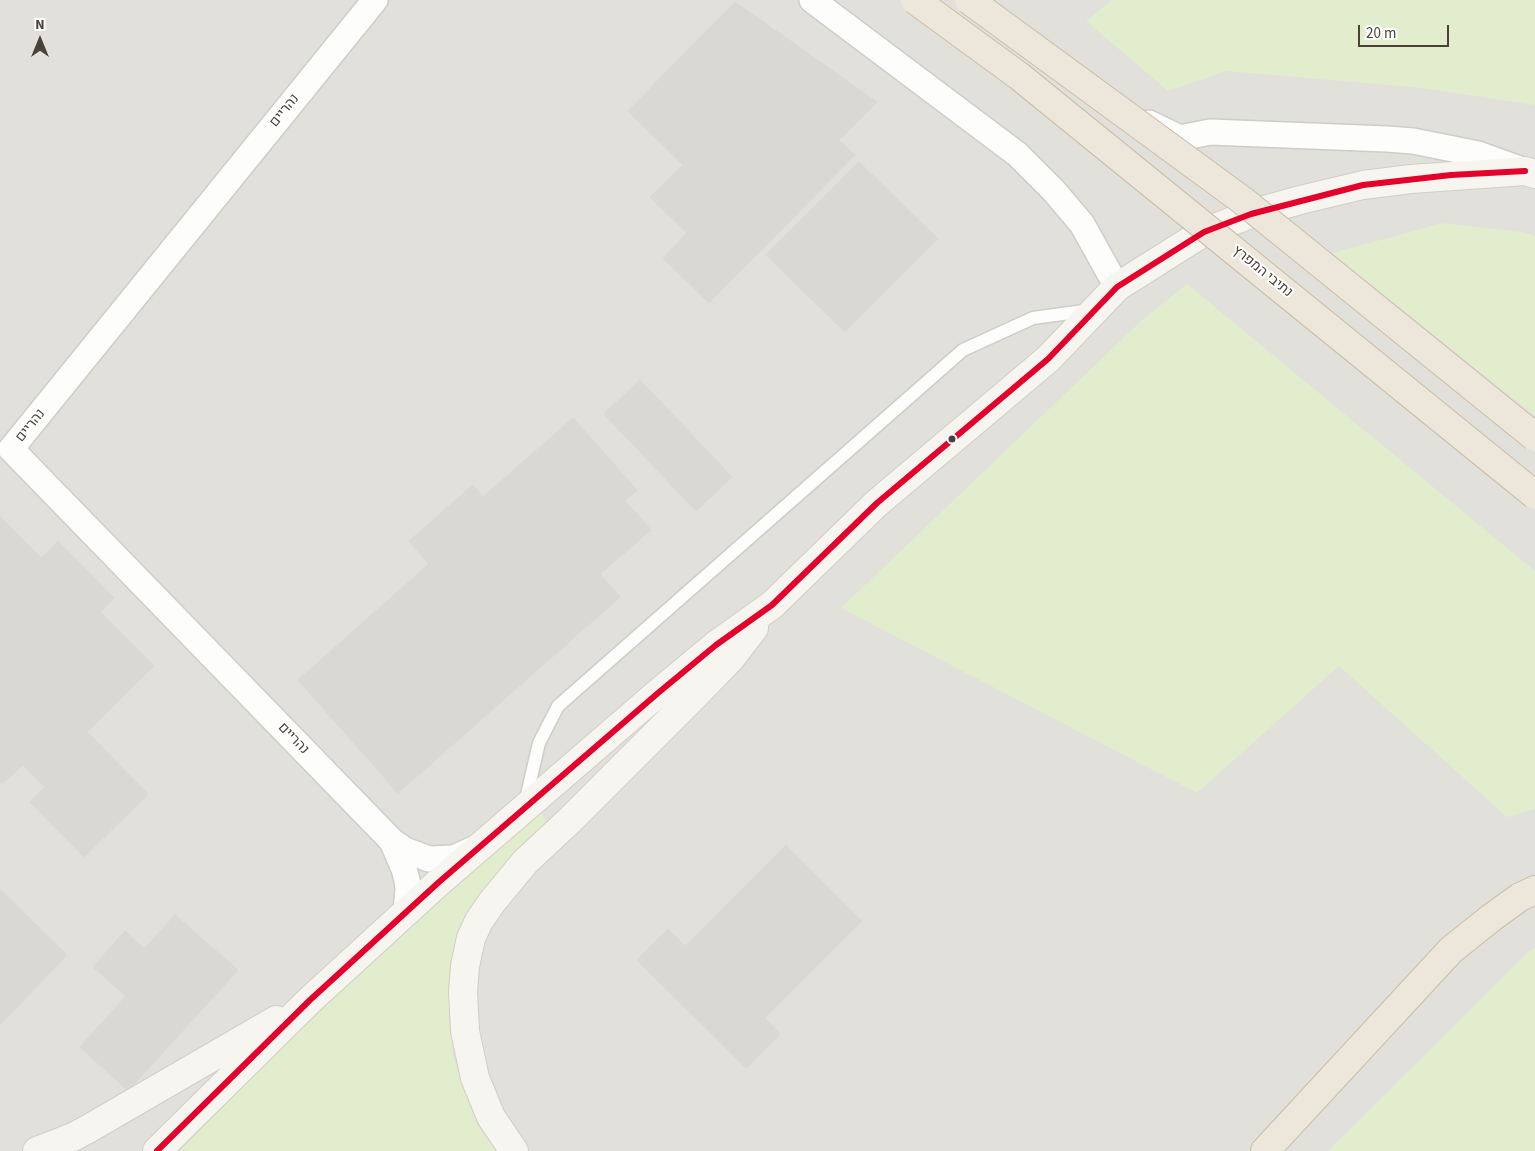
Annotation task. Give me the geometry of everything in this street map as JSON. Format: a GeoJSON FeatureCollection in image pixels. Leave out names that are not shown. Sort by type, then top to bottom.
{"type":"FeatureCollection","features":[{"type":"Feature","properties":{"kind":"highway","name":"נתיבי המפרץ"},"geometry":{"type":"LineString","coordinates":[[915,0],[1019,76],[1535,495]]}},
{"type":"Feature","properties":{"kind":"highway"},"geometry":{"type":"LineString","coordinates":[[969,0],[1242,200],[1535,437]]}},
{"type":"Feature","properties":{"kind":"highway"},"geometry":{"type":"LineString","coordinates":[[1265,1151],[1451,950],[1520,897],[1535,890]]}},
{"type":"Feature","properties":{"kind":"street","name":"נהריים"},"geometry":{"type":"LineString","coordinates":[[375,0],[6,455],[392,841]]}},
{"type":"Feature","properties":{"kind":"street"},"geometry":{"type":"LineString","coordinates":[[812,0],[1017,154],[1054,190],[1082,224],[1117,287]]}},
{"type":"Feature","properties":{"kind":"street"},"geometry":{"type":"LineString","coordinates":[[978,0],[1140,117],[1180,138],[1210,132],[1387,139],[1431,144],[1478,154],[1530,173]]}},
{"type":"Feature","properties":{"kind":"street"},"geometry":{"type":"LineString","coordinates":[[157,1151],[310,1000],[406,912],[524,808],[709,651],[772,605],[878,503],[1048,359],[1117,287],[1204,232],[1251,214],[1363,185],[1451,175],[1530,173]]}},
{"type":"Feature","properties":{"kind":"street"},"geometry":{"type":"LineString","coordinates":[[514,1151],[491,1117],[475,1078],[465,1032],[463,992],[465,966],[471,938],[479,921],[525,862],[576,814],[707,683],[731,658],[772,605]]}},
{"type":"Feature","properties":{"kind":"street"},"geometry":{"type":"LineString","coordinates":[[392,841],[405,850],[429,859],[454,858],[484,844]]}},
{"type":"Feature","properties":{"kind":"street"},"geometry":{"type":"LineString","coordinates":[[392,841],[399,854],[407,880],[406,912]]}},
{"type":"Feature","properties":{"kind":"street"},"geometry":{"type":"LineString","coordinates":[[37,1151],[73,1137],[102,1121],[310,1000]]}},
{"type":"Feature","properties":{"kind":"lane"},"geometry":{"type":"LineString","coordinates":[[524,808],[539,743],[558,706],[963,350],[1032,318],[1093,310]]}},
{"type":"Feature","properties":{"kind":"shaded area"},"geometry":{"type":"Polygon","coordinates":[[[0,0],[1535,0],[1535,1151],[0,1151],[0,0]]]}},
{"type":"Feature","properties":{"kind":"green space"},"geometry":{"type":"Polygon","coordinates":[[[1112,0],[1535,0],[1535,105],[1422,88],[1227,71],[1168,91],[1086,21],[1112,0]]]}},
{"type":"Feature","properties":{"kind":"green space"},"geometry":{"type":"Polygon","coordinates":[[[1443,223],[1521,232],[1535,236],[1535,416],[1332,253],[1443,223]]]}},
{"type":"Feature","properties":{"kind":"green space"},"geometry":{"type":"Polygon","coordinates":[[[1187,284],[1535,571],[1535,809],[1507,817],[1339,666],[1197,793],[841,608],[1141,321],[1187,284]]]}},
{"type":"Feature","properties":{"kind":"green space"},"geometry":{"type":"Polygon","coordinates":[[[537,809],[549,823],[496,883],[452,1007],[452,1053],[464,1089],[480,1125],[501,1151],[180,1151],[300,1030],[537,809]]]}},
{"type":"Feature","properties":{"kind":"green space"},"geometry":{"type":"Polygon","coordinates":[[[1535,948],[1535,1151],[1328,1151],[1528,952],[1535,948]]]}},
{"type":"Feature","properties":{"kind":"building"},"geometry":{"type":"Polygon","coordinates":[[[735,2],[877,102],[839,140],[855,155],[709,303],[663,258],[687,233],[650,197],[683,165],[628,111],[735,2]]]}},
{"type":"Feature","properties":{"kind":"building"},"geometry":{"type":"Polygon","coordinates":[[[859,162],[938,239],[845,332],[766,255],[859,162]]]}},
{"type":"Feature","properties":{"kind":"building"},"geometry":{"type":"Polygon","coordinates":[[[640,380],[732,477],[696,511],[604,414],[640,380]]]}},
{"type":"Feature","properties":{"kind":"building"},"geometry":{"type":"Polygon","coordinates":[[[573,418],[637,490],[625,501],[651,530],[600,574],[620,597],[398,793],[298,680],[429,564],[409,541],[473,485],[483,497],[573,418]]]}},
{"type":"Feature","properties":{"kind":"building"},"geometry":{"type":"Polygon","coordinates":[[[0,516],[41,558],[58,541],[114,598],[100,612],[154,666],[87,732],[148,794],[84,857],[30,802],[45,787],[23,765],[2,784],[0,782],[0,516]]]}},
{"type":"Feature","properties":{"kind":"building"},"geometry":{"type":"Polygon","coordinates":[[[786,845],[862,921],[765,1018],[780,1034],[746,1068],[637,960],[668,929],[685,946],[786,845]]]}},
{"type":"Feature","properties":{"kind":"building"},"geometry":{"type":"Polygon","coordinates":[[[0,889],[67,955],[0,1025],[0,889]]]}},
{"type":"Feature","properties":{"kind":"building"},"geometry":{"type":"Polygon","coordinates":[[[175,915],[238,970],[128,1091],[80,1047],[126,996],[93,967],[125,931],[144,949],[175,915]]]}},
{"type":"Feature","properties":{"kind":"transit line"},"geometry":{"type":"LineString","coordinates":[[157,1151],[310,1000],[439,882],[658,693],[716,645],[772,605],[877,503],[1048,359],[1117,287],[1204,232],[1251,214],[1363,185],[1451,175],[1525,171]]}}]}
